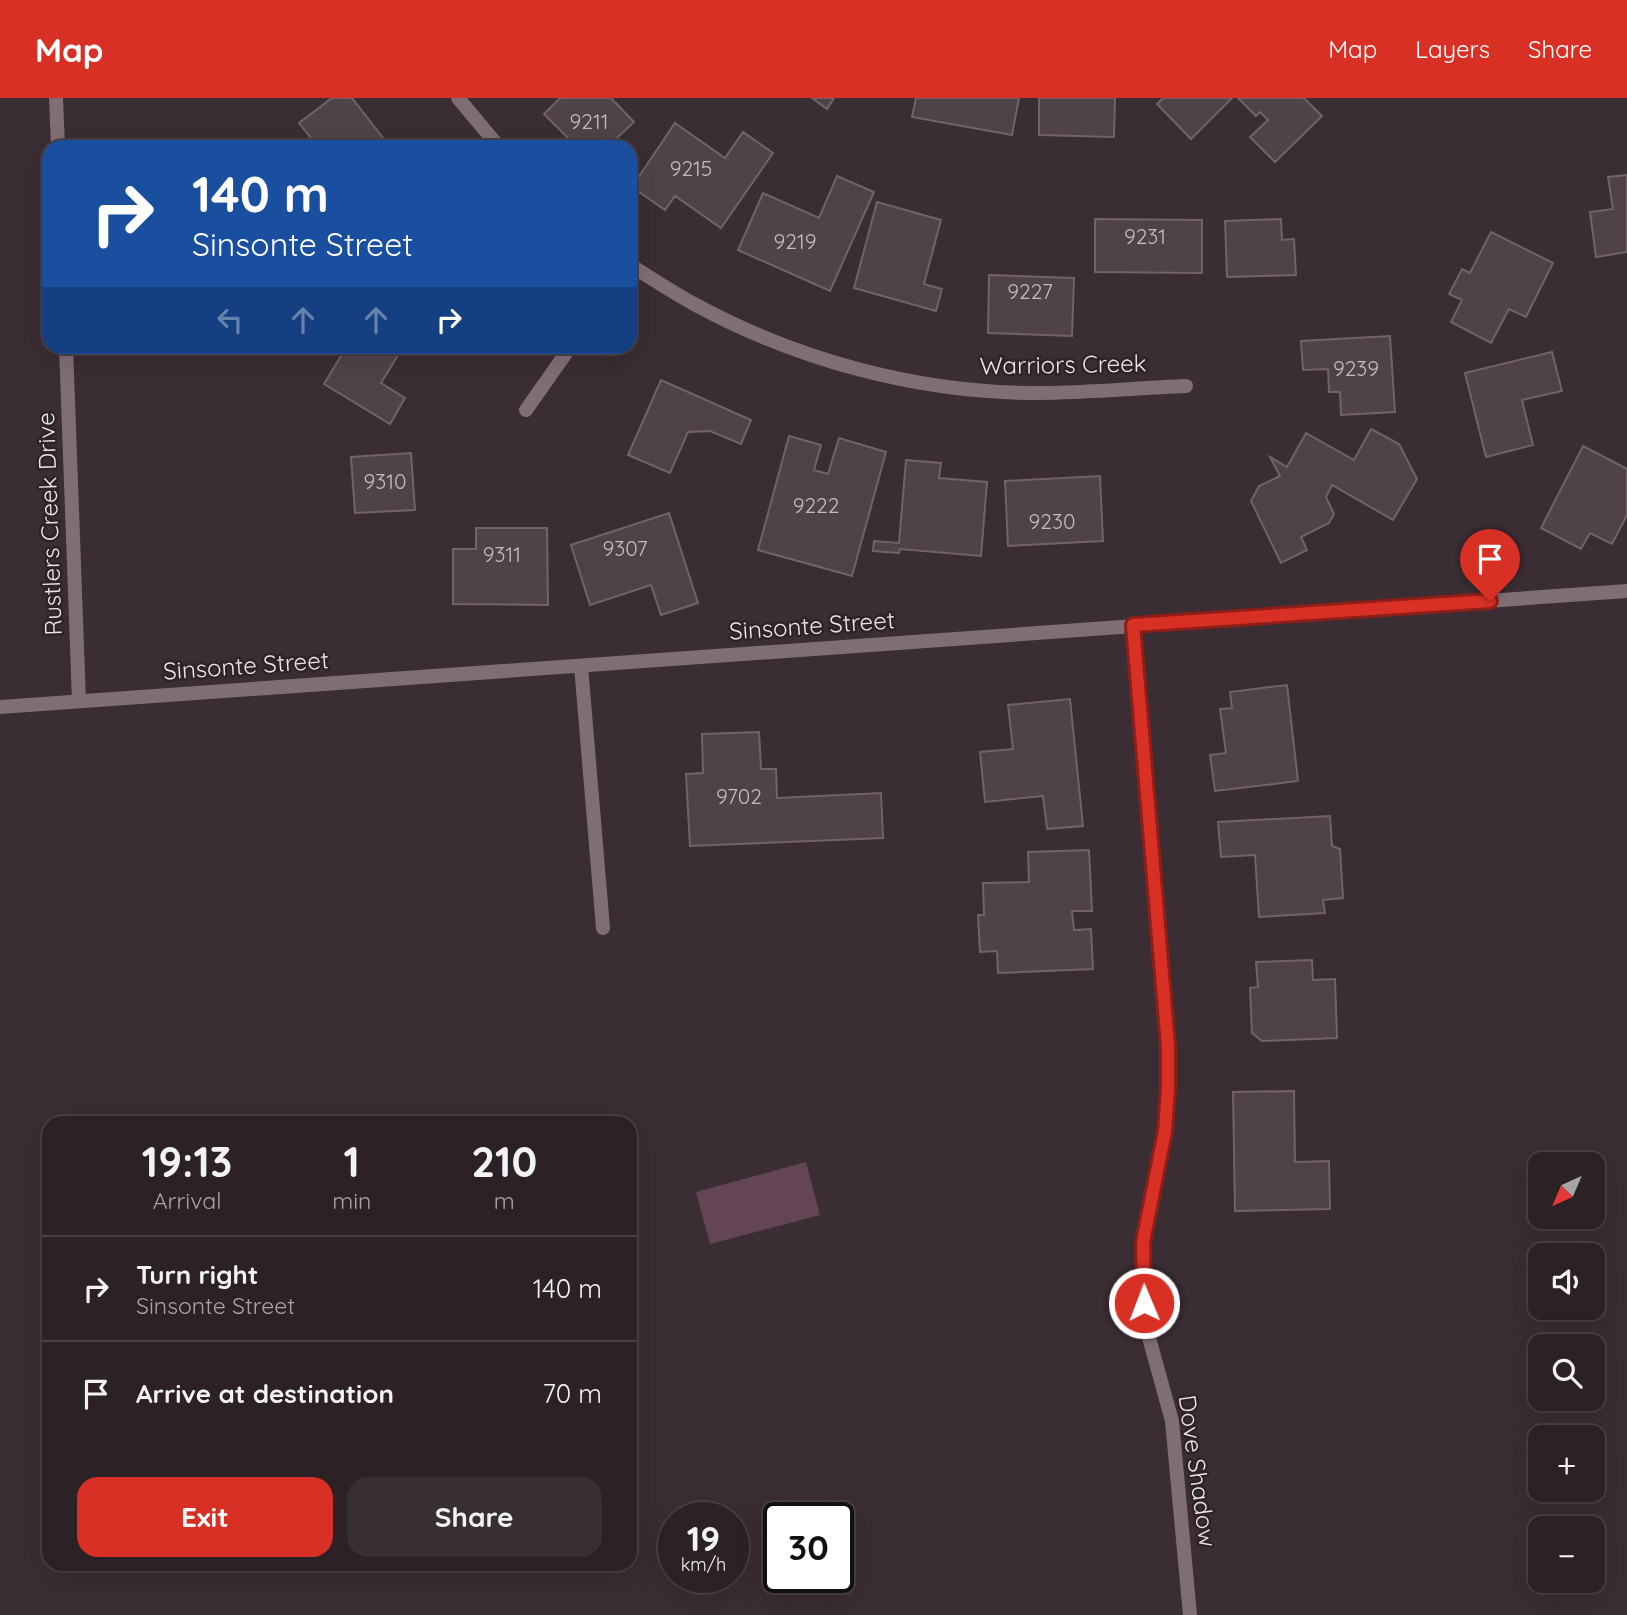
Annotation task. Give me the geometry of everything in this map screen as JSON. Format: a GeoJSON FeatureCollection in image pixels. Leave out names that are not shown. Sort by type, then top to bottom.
{"type":"FeatureCollection","features":[{"type":"Feature","properties":{"kind":"street"},"geometry":{"type":"LineString","coordinates":[[56,98],[58,140]]}},
{"type":"Feature","properties":{"kind":"street"},"geometry":{"type":"LineString","coordinates":[[458,98],[493,140]]}},
{"type":"Feature","properties":{"kind":"street","name":"Warriors Creek"},"geometry":{"type":"LineString","coordinates":[[637,269],[694,304],[762,336],[820,358],[890,377],[963,389],[1036,393],[1186,386]]}},
{"type":"Feature","properties":{"kind":"street","name":"Rustlers Creek Drive"},"geometry":{"type":"LineString","coordinates":[[66,354],[79,701]]}},
{"type":"Feature","properties":{"kind":"street"},"geometry":{"type":"LineString","coordinates":[[526,410],[565,354]]}},
{"type":"Feature","properties":{"kind":"street","name":"Sinsonte Street"},"geometry":{"type":"LineString","coordinates":[[0,706],[1627,592]]}},
{"type":"Feature","properties":{"kind":"street","name":"Dove Shadow"},"geometry":{"type":"LineString","coordinates":[[1133,625],[1168,1046],[1165,1131],[1143,1242],[1144,1303],[1149,1334],[1172,1421],[1191,1615]]}},
{"type":"Feature","properties":{"kind":"street"},"geometry":{"type":"LineString","coordinates":[[581,666],[603,928]]}},
{"type":"Feature","properties":{"kind":"shaded area"},"geometry":{"type":"Polygon","coordinates":[[[806,1162],[820,1215],[710,1244],[696,1192],[806,1162]]]}},
{"type":"Feature","properties":{"kind":"building"},"geometry":{"type":"Polygon","coordinates":[[[332,98],[352,98],[385,140],[312,140],[299,123],[332,98]]]}},
{"type":"Feature","properties":{"kind":"building"},"geometry":{"type":"Polygon","coordinates":[[[560,98],[611,98],[634,122],[615,140],[570,140],[544,114],[560,98]]]}},
{"type":"Feature","properties":{"kind":"building"},"geometry":{"type":"Polygon","coordinates":[[[812,98],[834,98],[827,109],[812,98]]]}},
{"type":"Feature","properties":{"kind":"building"},"geometry":{"type":"Polygon","coordinates":[[[916,98],[1019,98],[1012,135],[912,117],[916,98]]]}},
{"type":"Feature","properties":{"kind":"building"},"geometry":{"type":"Polygon","coordinates":[[[1039,98],[1115,98],[1114,137],[1039,135],[1039,98]]]}},
{"type":"Feature","properties":{"kind":"building"},"geometry":{"type":"Polygon","coordinates":[[[1163,98],[1232,98],[1191,139],[1157,104],[1163,98]]]}},
{"type":"Feature","properties":{"kind":"building"},"geometry":{"type":"Polygon","coordinates":[[[1238,98],[1304,98],[1322,116],[1275,162],[1250,137],[1268,120],[1260,112],[1256,116],[1238,98]]]}},
{"type":"Feature","properties":{"kind":"building"},"geometry":{"type":"Polygon","coordinates":[[[675,123],[725,158],[743,132],[773,153],[721,228],[675,196],[665,210],[637,190],[637,180],[675,123]]]}},
{"type":"Feature","properties":{"kind":"building"},"geometry":{"type":"Polygon","coordinates":[[[1627,175],[1627,252],[1596,257],[1590,212],[1613,209],[1608,177],[1627,175]]]}},
{"type":"Feature","properties":{"kind":"building"},"geometry":{"type":"Polygon","coordinates":[[[837,176],[874,192],[830,291],[738,250],[763,193],[819,218],[837,176]]]}},
{"type":"Feature","properties":{"kind":"building"},"geometry":{"type":"Polygon","coordinates":[[[877,202],[941,220],[924,284],[942,289],[936,311],[854,288],[877,202]]]}},
{"type":"Feature","properties":{"kind":"building"},"geometry":{"type":"Polygon","coordinates":[[[1095,219],[1202,220],[1202,273],[1095,272],[1095,219]]]}},
{"type":"Feature","properties":{"kind":"building"},"geometry":{"type":"Polygon","coordinates":[[[1281,219],[1282,240],[1294,239],[1296,275],[1227,277],[1225,221],[1281,219]]]}},
{"type":"Feature","properties":{"kind":"building"},"geometry":{"type":"Polygon","coordinates":[[[1491,232],[1553,263],[1526,317],[1509,309],[1491,343],[1451,322],[1462,300],[1449,294],[1462,269],[1470,273],[1491,232]]]}},
{"type":"Feature","properties":{"kind":"building"},"geometry":{"type":"Polygon","coordinates":[[[989,275],[1074,278],[1072,336],[988,333],[989,275]]]}},
{"type":"Feature","properties":{"kind":"building"},"geometry":{"type":"Polygon","coordinates":[[[1390,336],[1395,412],[1341,415],[1340,392],[1329,392],[1328,369],[1303,370],[1301,341],[1390,336]]]}},
{"type":"Feature","properties":{"kind":"building"},"geometry":{"type":"Polygon","coordinates":[[[1552,352],[1562,391],[1522,400],[1533,445],[1486,457],[1465,373],[1552,352]]]}},
{"type":"Feature","properties":{"kind":"building"},"geometry":{"type":"Polygon","coordinates":[[[342,354],[399,354],[381,383],[405,398],[390,424],[324,384],[342,354]]]}},
{"type":"Feature","properties":{"kind":"building"},"geometry":{"type":"Polygon","coordinates":[[[661,380],[751,420],[741,444],[710,431],[688,432],[670,473],[628,455],[661,380]]]}},
{"type":"Feature","properties":{"kind":"building"},"geometry":{"type":"Polygon","coordinates":[[[1371,429],[1399,444],[1417,479],[1393,520],[1332,485],[1326,497],[1334,514],[1329,523],[1301,537],[1307,550],[1281,563],[1251,501],[1259,486],[1280,476],[1270,457],[1287,467],[1306,433],[1354,460],[1371,429]]]}},
{"type":"Feature","properties":{"kind":"building"},"geometry":{"type":"Polygon","coordinates":[[[789,436],[821,445],[814,470],[828,474],[839,438],[886,452],[852,576],[758,550],[789,436]]]}},
{"type":"Feature","properties":{"kind":"building"},"geometry":{"type":"Polygon","coordinates":[[[1583,446],[1627,469],[1627,515],[1612,544],[1590,533],[1581,549],[1541,528],[1583,446]]]}},
{"type":"Feature","properties":{"kind":"building"},"geometry":{"type":"Polygon","coordinates":[[[411,453],[415,510],[355,513],[351,457],[411,453]]]}},
{"type":"Feature","properties":{"kind":"building"},"geometry":{"type":"Polygon","coordinates":[[[906,460],[941,463],[939,478],[987,482],[981,556],[900,549],[899,553],[873,551],[874,541],[899,543],[906,460]]]}},
{"type":"Feature","properties":{"kind":"building"},"geometry":{"type":"Polygon","coordinates":[[[1100,476],[1103,541],[1008,546],[1005,481],[1100,476]]]}},
{"type":"Feature","properties":{"kind":"building"},"geometry":{"type":"Polygon","coordinates":[[[669,513],[698,603],[661,615],[651,585],[590,605],[571,545],[669,513]]]}},
{"type":"Feature","properties":{"kind":"building"},"geometry":{"type":"Polygon","coordinates":[[[476,528],[547,528],[548,605],[453,604],[453,549],[476,549],[476,528]]]}},
{"type":"Feature","properties":{"kind":"building"},"geometry":{"type":"Polygon","coordinates":[[[1287,685],[1298,781],[1215,791],[1210,755],[1226,753],[1220,709],[1232,708],[1230,692],[1287,685]]]}},
{"type":"Feature","properties":{"kind":"building"},"geometry":{"type":"Polygon","coordinates":[[[1070,699],[1083,826],[1047,829],[1043,796],[985,802],[980,752],[1013,749],[1008,705],[1070,699]]]}},
{"type":"Feature","properties":{"kind":"building"},"geometry":{"type":"Polygon","coordinates":[[[759,732],[761,769],[776,769],[777,798],[881,793],[883,838],[690,846],[686,774],[703,773],[702,734],[759,732]]]}},
{"type":"Feature","properties":{"kind":"building"},"geometry":{"type":"Polygon","coordinates":[[[1330,816],[1332,846],[1340,849],[1343,898],[1323,900],[1325,913],[1259,917],[1255,855],[1221,857],[1218,822],[1330,816]]]}},
{"type":"Feature","properties":{"kind":"building"},"geometry":{"type":"Polygon","coordinates":[[[1089,850],[1092,911],[1072,911],[1074,930],[1091,929],[1093,969],[998,973],[997,951],[980,952],[978,915],[984,915],[983,883],[1029,882],[1028,852],[1089,850]]]}},
{"type":"Feature","properties":{"kind":"building"},"geometry":{"type":"Polygon","coordinates":[[[1312,960],[1313,980],[1335,979],[1337,1038],[1262,1041],[1252,1033],[1250,988],[1258,987],[1256,962],[1312,960]]]}},
{"type":"Feature","properties":{"kind":"building"},"geometry":{"type":"Polygon","coordinates":[[[1294,1091],[1295,1162],[1329,1161],[1330,1209],[1235,1211],[1233,1092],[1294,1091]]]}},
{"type":"Feature","properties":{"kind":"route"},"geometry":{"type":"LineString","coordinates":[[1144,1303],[1143,1242],[1165,1131],[1168,1046],[1133,625],[1490,601]]}}]}
